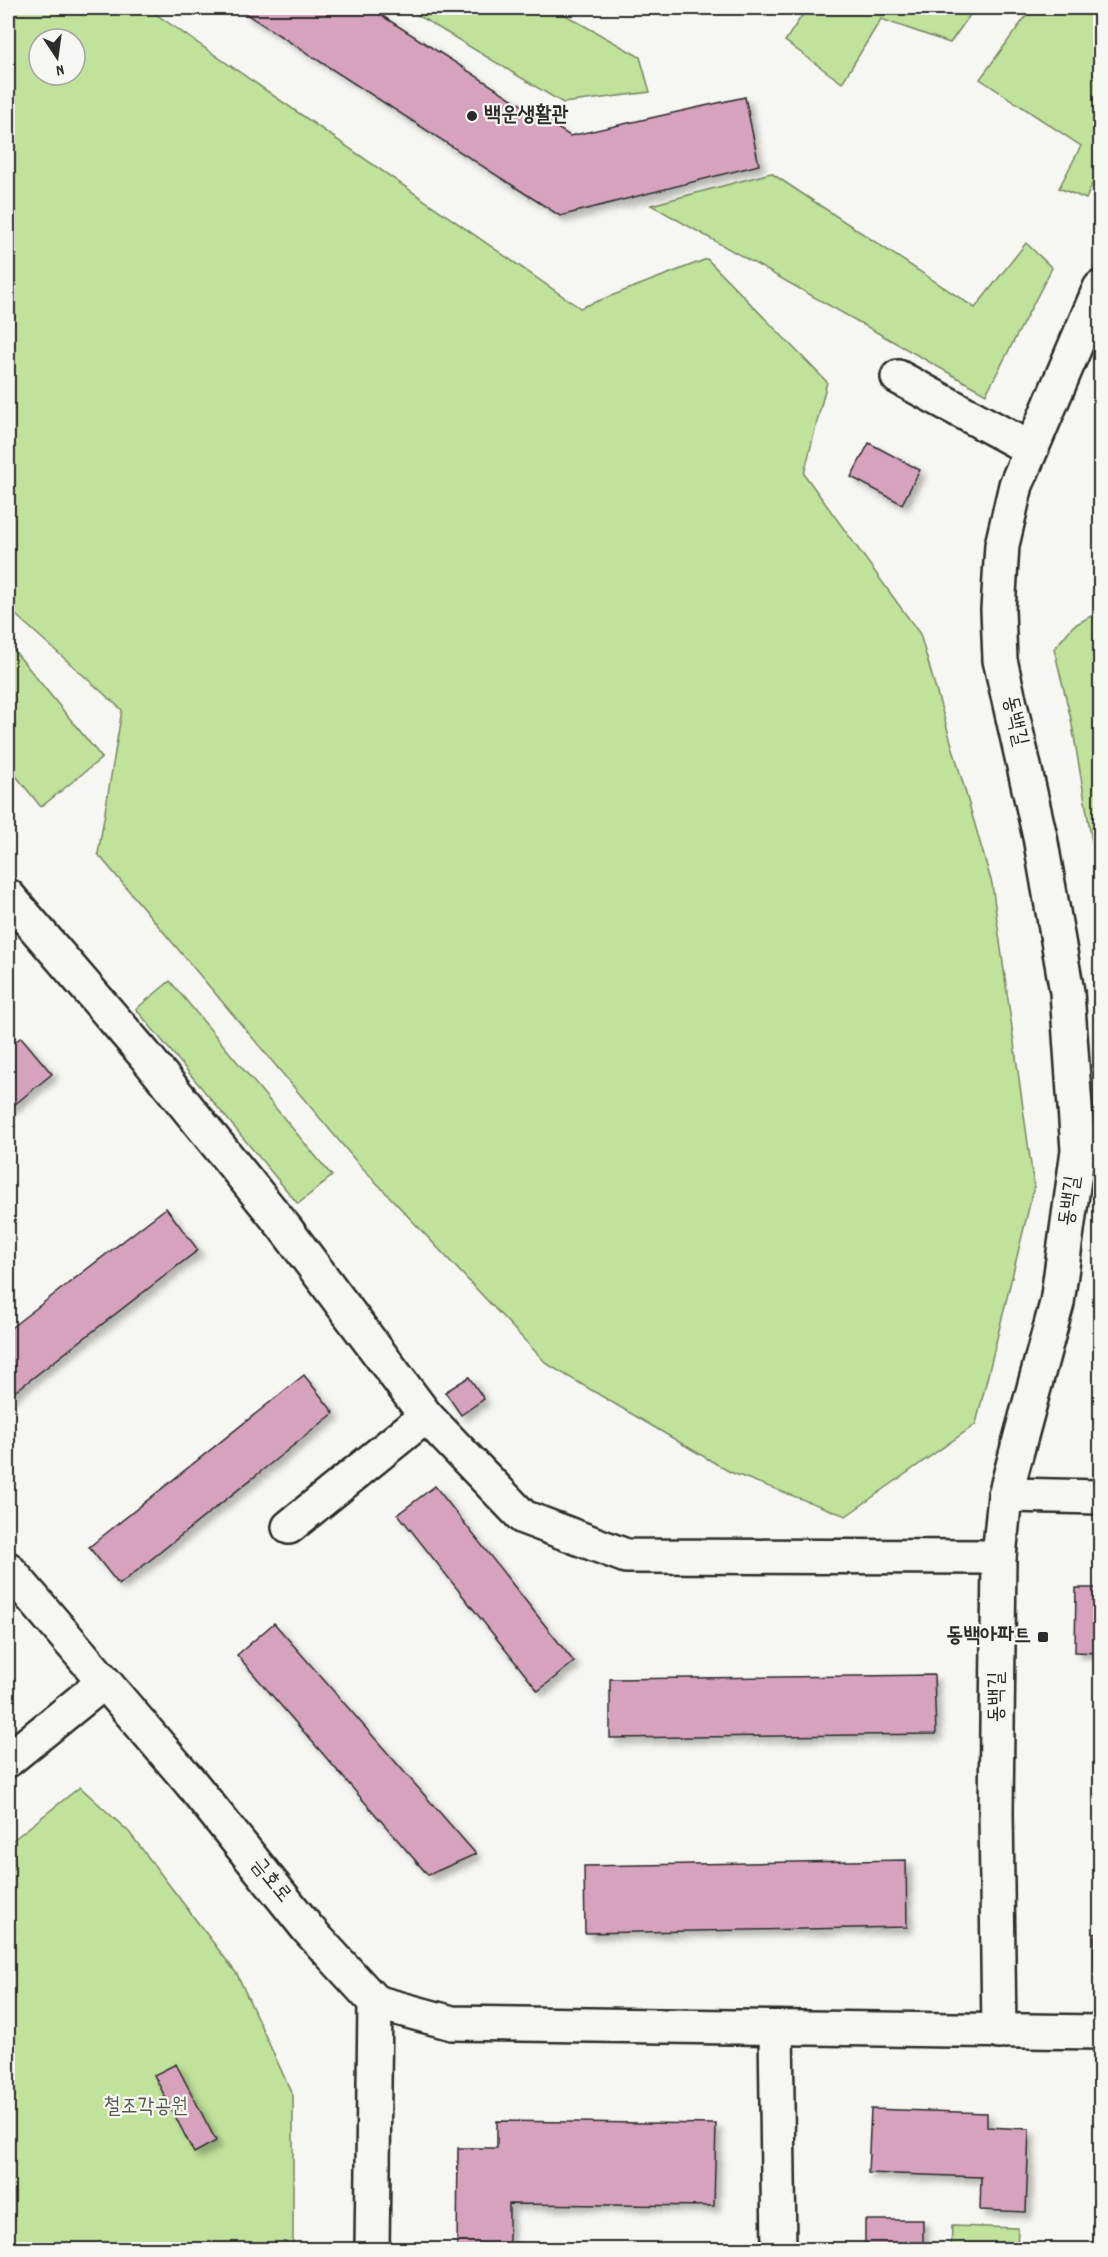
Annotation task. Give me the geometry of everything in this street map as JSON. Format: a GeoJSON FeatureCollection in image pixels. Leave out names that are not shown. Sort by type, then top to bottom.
{"type":"FeatureCollection","features":[{"type":"Feature","properties":{"kind":"street","name":"동백길"},"geometry":{"type":"LineString","coordinates":[[999,2032],[996,1812],[999,1557],[1005,1496],[1057,1303],[1078,1150],[1067,992],[1040,837],[1000,660],[998,610],[1002,544],[1016,485],[1101,288]]}},
{"type":"Feature","properties":{"kind":"street"},"geometry":{"type":"LineString","coordinates":[[898,377],[1031,449]]}},
{"type":"Feature","properties":{"kind":"street"},"geometry":{"type":"LineString","coordinates":[[8,896],[144,1054],[285,1228],[426,1416],[523,1517],[626,1556],[999,1557]]}},
{"type":"Feature","properties":{"kind":"street"},"geometry":{"type":"LineString","coordinates":[[289,1527],[426,1416]]}},
{"type":"Feature","properties":{"kind":"street"},"geometry":{"type":"LineString","coordinates":[[1005,1496],[1101,1497]]}},
{"type":"Feature","properties":{"kind":"street","name":"금호로"},"geometry":{"type":"LineString","coordinates":[[8,1569],[191,1783],[308,1929],[375,2002]]}},
{"type":"Feature","properties":{"kind":"street"},"geometry":{"type":"LineString","coordinates":[[8,1760],[104,1682]]}},
{"type":"Feature","properties":{"kind":"street"},"geometry":{"type":"LineString","coordinates":[[372,2250],[375,2002],[452,2023],[1101,2032]]}},
{"type":"Feature","properties":{"kind":"street"},"geometry":{"type":"LineString","coordinates":[[776,2028],[779,2250]]}},
{"type":"Feature","properties":{"kind":"green space"},"geometry":{"type":"Polygon","coordinates":[[[8,8],[147,8],[580,308],[707,259],[827,382],[804,474],[920,634],[992,884],[1034,1187],[976,1424],[846,1516],[730,1472],[547,1364],[356,1161],[98,854],[122,710],[8,608],[8,8]]]}},
{"type":"Feature","properties":{"kind":"green space"},"geometry":{"type":"Polygon","coordinates":[[[418,8],[553,8],[640,57],[650,92],[563,103],[414,13],[418,8]]]}},
{"type":"Feature","properties":{"kind":"green space"},"geometry":{"type":"Polygon","coordinates":[[[807,8],[975,8],[950,43],[881,19],[842,83],[785,41],[807,8]]]}},
{"type":"Feature","properties":{"kind":"green space"},"geometry":{"type":"Polygon","coordinates":[[[1032,8],[1100,8],[1100,165],[1086,199],[1059,188],[1081,146],[980,79],[1032,8]]]}},
{"type":"Feature","properties":{"kind":"green space"},"geometry":{"type":"Polygon","coordinates":[[[771,173],[975,308],[1026,243],[1052,268],[986,394],[651,205],[771,173]]]}},
{"type":"Feature","properties":{"kind":"green space"},"geometry":{"type":"Polygon","coordinates":[[[1100,611],[1100,889],[1071,719],[1054,649],[1073,626],[1100,611]]]}},
{"type":"Feature","properties":{"kind":"green space"},"geometry":{"type":"Polygon","coordinates":[[[8,643],[102,758],[41,807],[8,766],[8,643]]]}},
{"type":"Feature","properties":{"kind":"green space"},"geometry":{"type":"Polygon","coordinates":[[[170,981],[332,1176],[298,1204],[136,1009],[170,981]]]}},
{"type":"Feature","properties":{"kind":"green space","name":"철조각공원"},"geometry":{"type":"Polygon","coordinates":[[[80,1787],[129,1832],[237,1974],[293,2096],[293,2249],[8,2250],[8,1844],[80,1787]]]}},
{"type":"Feature","properties":{"kind":"green space"},"geometry":{"type":"Polygon","coordinates":[[[952,2226],[1018,2228],[1017,2249],[951,2249],[952,2226]]]}},
{"type":"Feature","properties":{"kind":"building","name":"백운생활관"},"geometry":{"type":"Polygon","coordinates":[[[245,8],[370,8],[570,136],[745,97],[759,165],[560,216],[243,12],[245,8]]]}},
{"type":"Feature","properties":{"kind":"building"},"geometry":{"type":"Polygon","coordinates":[[[869,443],[920,470],[902,504],[851,477],[869,443]]]}},
{"type":"Feature","properties":{"kind":"building"},"geometry":{"type":"Polygon","coordinates":[[[21,1037],[52,1074],[8,1110],[8,1048],[21,1037]]]}},
{"type":"Feature","properties":{"kind":"building"},"geometry":{"type":"Polygon","coordinates":[[[166,1208],[198,1250],[8,1397],[8,1330],[166,1208]]]}},
{"type":"Feature","properties":{"kind":"building"},"geometry":{"type":"Polygon","coordinates":[[[304,1375],[334,1413],[119,1585],[89,1547],[304,1375]]]}},
{"type":"Feature","properties":{"kind":"building"},"geometry":{"type":"Polygon","coordinates":[[[469,1377],[484,1399],[461,1415],[445,1392],[469,1377]]]}},
{"type":"Feature","properties":{"kind":"building"},"geometry":{"type":"Polygon","coordinates":[[[435,1486],[574,1662],[538,1691],[398,1514],[435,1486]]]}},
{"type":"Feature","properties":{"kind":"building"},"geometry":{"type":"Polygon","coordinates":[[[1076,1588],[1100,1588],[1100,1653],[1075,1652],[1076,1588]]]}},
{"type":"Feature","properties":{"kind":"building"},"geometry":{"type":"Polygon","coordinates":[[[274,1623],[476,1854],[428,1875],[237,1655],[274,1623]]]}},
{"type":"Feature","properties":{"kind":"building"},"geometry":{"type":"Polygon","coordinates":[[[934,1675],[936,1734],[610,1738],[610,1679],[934,1675]]]}},
{"type":"Feature","properties":{"kind":"building"},"geometry":{"type":"Polygon","coordinates":[[[906,1860],[907,1927],[585,1933],[584,1866],[906,1860]]]}},
{"type":"Feature","properties":{"kind":"building"},"geometry":{"type":"Polygon","coordinates":[[[1100,1933],[1100,1995],[1095,1995],[1094,1934],[1100,1933]]]}},
{"type":"Feature","properties":{"kind":"building"},"geometry":{"type":"Polygon","coordinates":[[[176,2064],[216,2141],[194,2153],[154,2075],[176,2064]]]}},
{"type":"Feature","properties":{"kind":"building"},"geometry":{"type":"Polygon","coordinates":[[[871,2109],[987,2113],[987,2127],[1029,2129],[1026,2212],[980,2210],[981,2177],[868,2173],[871,2109]]]}},
{"type":"Feature","properties":{"kind":"building"},"geometry":{"type":"Polygon","coordinates":[[[497,2121],[716,2124],[714,2206],[509,2204],[509,2250],[457,2250],[458,2148],[497,2148],[497,2121]]]}},
{"type":"Feature","properties":{"kind":"building"},"geometry":{"type":"Polygon","coordinates":[[[865,2220],[923,2220],[923,2250],[865,2250],[865,2220]]]}},
{"type":"Feature","properties":{"kind":"place","name":"백운생활관"},"geometry":{"type":"Point","coordinates":[472,116]}},
{"type":"Feature","properties":{"kind":"place","name":"동백아파트"},"geometry":{"type":"Point","coordinates":[1043,1637]}}]}
